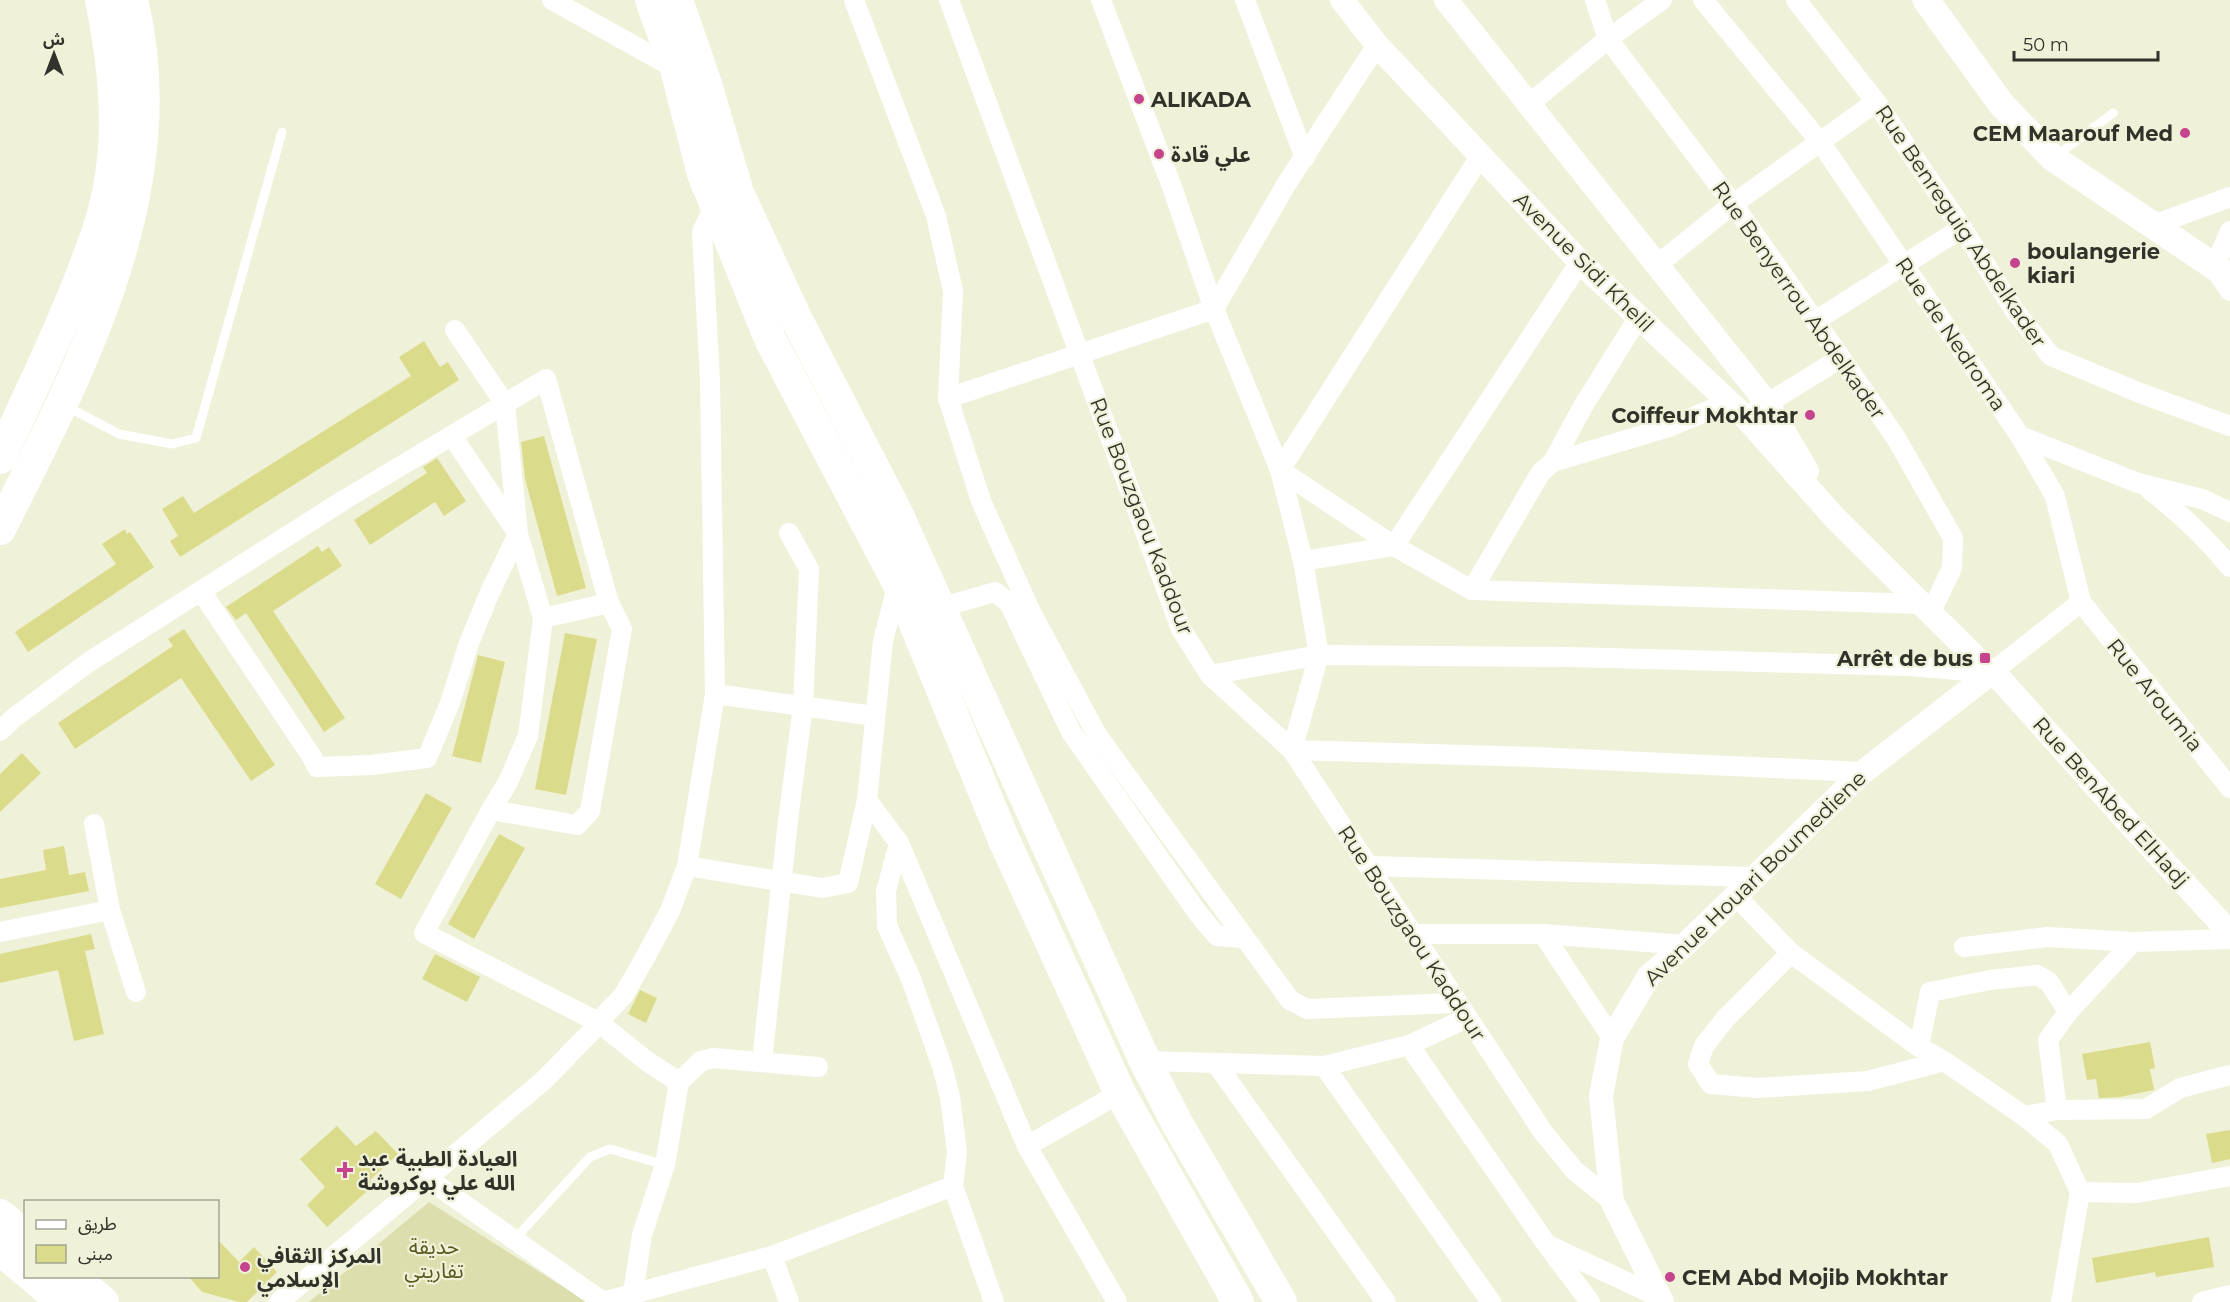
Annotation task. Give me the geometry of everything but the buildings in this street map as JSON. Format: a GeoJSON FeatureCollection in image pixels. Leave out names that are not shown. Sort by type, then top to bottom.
{"type":"FeatureCollection","features":[{"type":"Feature","properties":{"kind":"main road"},"geometry":{"type":"LineString","coordinates":[[0,458],[71,303],[101,222],[107,195],[114,153],[114,109],[109,39],[101,0]]}},
{"type":"Feature","properties":{"kind":"main road"},"geometry":{"type":"LineString","coordinates":[[0,529],[63,405],[115,273],[134,195],[141,146],[143,86],[139,34],[132,0]]}},
{"type":"Feature","properties":{"kind":"main road"},"geometry":{"type":"LineString","coordinates":[[651,0],[676,69],[703,174],[727,198],[796,318],[895,509],[1145,1061],[1178,1125],[1281,1302]]}},
{"type":"Feature","properties":{"kind":"main road"},"geometry":{"type":"LineString","coordinates":[[677,0],[706,84],[727,198],[771,341],[898,582],[1004,840],[1120,1093],[1238,1302]]}},
{"type":"Feature","properties":{"kind":"main road"},"geometry":{"type":"LineString","coordinates":[[1926,0],[2002,105],[2053,158],[2222,273]]}},
{"type":"Feature","properties":{"kind":"main road"},"geometry":{"type":"LineString","coordinates":[[0,1215],[11,1252]]}},
{"type":"Feature","properties":{"kind":"main road"},"geometry":{"type":"LineString","coordinates":[[34,1278],[62,1302]]}},
{"type":"Feature","properties":{"kind":"main road"},"geometry":{"type":"LineString","coordinates":[[74,1278],[103,1302]]}},
{"type":"Feature","properties":{"kind":"street"},"geometry":{"type":"LineString","coordinates":[[552,0],[676,69]]}},
{"type":"Feature","properties":{"kind":"street"},"geometry":{"type":"LineString","coordinates":[[854,0],[936,216],[953,291],[948,398],[986,512],[1030,610],[1096,735],[1290,1000],[1307,1009],[1462,1011]]}},
{"type":"Feature","properties":{"kind":"street","name":"Rue Bouzgaou Kaddour"},"geometry":{"type":"LineString","coordinates":[[949,0],[1181,629],[1210,675],[1292,750],[1543,1132],[1575,1171],[1612,1201]]}},
{"type":"Feature","properties":{"kind":"street"},"geometry":{"type":"LineString","coordinates":[[1101,0],[1172,187],[1214,309],[1280,470],[1303,561],[1319,655],[1292,750],[1534,757],[1863,772]]}},
{"type":"Feature","properties":{"kind":"street"},"geometry":{"type":"LineString","coordinates":[[1245,0],[1305,158]]}},
{"type":"Feature","properties":{"kind":"street","name":"Avenue Sidi Khelil"},"geometry":{"type":"LineString","coordinates":[[1342,0],[1377,45],[1580,262],[1737,410],[1834,517],[1991,673]]}},
{"type":"Feature","properties":{"kind":"street","name":"Avenue Sidi Khelil"},"geometry":{"type":"LineString","coordinates":[[1446,0],[1767,403],[1834,517]]}},
{"type":"Feature","properties":{"kind":"street","name":"Rue Benyerrou Abdelkader"},"geometry":{"type":"LineString","coordinates":[[1596,0],[1608,39],[1733,204],[1841,358],[1896,438],[1953,538],[1952,568],[1926,608]]}},
{"type":"Feature","properties":{"kind":"street"},"geometry":{"type":"LineString","coordinates":[[1529,104],[1608,39],[1662,0]]}},
{"type":"Feature","properties":{"kind":"street","name":"Rue de Nedroma"},"geometry":{"type":"LineString","coordinates":[[1703,0],[1821,143],[2019,436],[2055,496],[2081,602]]}},
{"type":"Feature","properties":{"kind":"street","name":"Rue Benreguig Abdelkader"},"geometry":{"type":"LineString","coordinates":[[1796,0],[1876,102],[1962,228],[2015,311],[2051,356],[2140,393],[2230,426]]}},
{"type":"Feature","properties":{"kind":"street"},"geometry":{"type":"LineString","coordinates":[[948,398],[1214,309],[1287,183],[1377,45]]}},
{"type":"Feature","properties":{"kind":"street"},"geometry":{"type":"LineString","coordinates":[[1657,265],[1733,204],[1876,102]]}},
{"type":"Feature","properties":{"kind":"street"},"geometry":{"type":"LineString","coordinates":[[1280,470],[1480,156]]}},
{"type":"Feature","properties":{"kind":"street"},"geometry":{"type":"LineString","coordinates":[[2154,225],[2230,197]]}},
{"type":"Feature","properties":{"kind":"street"},"geometry":{"type":"LineString","coordinates":[[279,1302],[543,1082],[592,1032],[598,1022],[623,996],[670,911],[687,866],[715,694],[710,380],[702,232],[727,198]]}},
{"type":"Feature","properties":{"kind":"street"},"geometry":{"type":"LineString","coordinates":[[1815,321],[1962,228]]}},
{"type":"Feature","properties":{"kind":"street"},"geometry":{"type":"LineString","coordinates":[[2230,231],[2222,273],[2230,291]]}},
{"type":"Feature","properties":{"kind":"street"},"geometry":{"type":"LineString","coordinates":[[1303,561],[1394,546],[1580,262]]}},
{"type":"Feature","properties":{"kind":"street"},"geometry":{"type":"LineString","coordinates":[[1472,590],[1541,472],[1553,462],[1582,408],[1638,318]]}},
{"type":"Feature","properties":{"kind":"street"},"geometry":{"type":"LineString","coordinates":[[455,330],[505,404],[518,534],[543,618],[528,736],[508,782],[424,933],[598,1022],[648,1062],[679,1082]]}},
{"type":"Feature","properties":{"kind":"street"},"geometry":{"type":"LineString","coordinates":[[1553,462],[1669,427],[1767,403],[1841,358]]}},
{"type":"Feature","properties":{"kind":"street"},"geometry":{"type":"LineString","coordinates":[[0,731],[15,717],[89,662],[344,500],[546,379],[609,603],[622,629],[590,811],[577,825],[491,810]]}},
{"type":"Feature","properties":{"kind":"street"},"geometry":{"type":"LineString","coordinates":[[452,436],[518,534]]}},
{"type":"Feature","properties":{"kind":"street"},"geometry":{"type":"LineString","coordinates":[[2019,436],[2138,483],[2202,500],[2230,512]]}},
{"type":"Feature","properties":{"kind":"street"},"geometry":{"type":"LineString","coordinates":[[1280,470],[1394,546],[1472,590],[1926,608]]}},
{"type":"Feature","properties":{"kind":"street"},"geometry":{"type":"LineString","coordinates":[[2138,483],[2171,506],[2206,538],[2230,567]]}},
{"type":"Feature","properties":{"kind":"street"},"geometry":{"type":"LineString","coordinates":[[762,1061],[803,706],[809,569],[789,533]]}},
{"type":"Feature","properties":{"kind":"street"},"geometry":{"type":"LineString","coordinates":[[201,591],[317,767],[371,765],[427,758],[450,704],[469,643],[489,592],[518,534]]}},
{"type":"Feature","properties":{"kind":"street"},"geometry":{"type":"LineString","coordinates":[[687,866],[822,888],[848,883],[867,800],[883,641],[898,582]]}},
{"type":"Feature","properties":{"kind":"street"},"geometry":{"type":"LineString","coordinates":[[939,608],[995,592],[1010,603],[1071,732],[1184,894],[1217,936],[1244,938]]}},
{"type":"Feature","properties":{"kind":"street"},"geometry":{"type":"LineString","coordinates":[[1210,675],[1319,655],[1569,657],[1910,666],[1991,673],[2081,602]]}},
{"type":"Feature","properties":{"kind":"street","name":"Rue Aroumia"},"geometry":{"type":"LineString","coordinates":[[2081,602],[2230,788]]}},
{"type":"Feature","properties":{"kind":"street"},"geometry":{"type":"LineString","coordinates":[[543,618],[609,603]]}},
{"type":"Feature","properties":{"kind":"street","name":"Avenue Houari Boumediene"},"geometry":{"type":"LineString","coordinates":[[1661,1299],[1612,1201],[1601,1096],[1612,1038],[1649,976],[1685,945],[1863,772],[1991,673]]}},
{"type":"Feature","properties":{"kind":"street","name":"Rue BenAbed ElHadj"},"geometry":{"type":"LineString","coordinates":[[1991,673],[2001,680],[2230,933]]}},
{"type":"Feature","properties":{"kind":"street"},"geometry":{"type":"LineString","coordinates":[[715,694],[874,716]]}},
{"type":"Feature","properties":{"kind":"street"},"geometry":{"type":"LineString","coordinates":[[867,800],[899,843],[1028,1146],[1117,1302]]}},
{"type":"Feature","properties":{"kind":"street"},"geometry":{"type":"LineString","coordinates":[[94,824],[110,910],[136,992]]}},
{"type":"Feature","properties":{"kind":"street"},"geometry":{"type":"LineString","coordinates":[[899,843],[886,891],[887,926],[911,979],[942,1066],[950,1097],[957,1152],[953,1186],[994,1302]]}},
{"type":"Feature","properties":{"kind":"street"},"geometry":{"type":"LineString","coordinates":[[1370,866],[1753,877]]}},
{"type":"Feature","properties":{"kind":"street"},"geometry":{"type":"LineString","coordinates":[[1735,895],[1791,953],[1919,1047],[1944,1061],[2024,1116],[2058,1143],[2080,1192],[2061,1302]]}},
{"type":"Feature","properties":{"kind":"street"},"geometry":{"type":"LineString","coordinates":[[0,932],[110,910]]}},
{"type":"Feature","properties":{"kind":"street"},"geometry":{"type":"LineString","coordinates":[[1413,934],[1543,934],[1685,945]]}},
{"type":"Feature","properties":{"kind":"street"},"geometry":{"type":"LineString","coordinates":[[1543,934],[1612,1038]]}},
{"type":"Feature","properties":{"kind":"street"},"geometry":{"type":"LineString","coordinates":[[1964,946],[2048,937],[2133,942],[2230,939]]}},
{"type":"Feature","properties":{"kind":"street"},"geometry":{"type":"LineString","coordinates":[[2057,1110],[2048,1040],[2068,1012],[2133,942]]}},
{"type":"Feature","properties":{"kind":"street"},"geometry":{"type":"LineString","coordinates":[[1791,953],[1725,1019],[1704,1046],[1698,1064],[1711,1084],[1758,1088],[1868,1081],[1944,1061]]}},
{"type":"Feature","properties":{"kind":"street"},"geometry":{"type":"LineString","coordinates":[[1919,1047],[1930,992],[1990,980],[2037,975],[2049,982],[2068,1012]]}},
{"type":"Feature","properties":{"kind":"street"},"geometry":{"type":"LineString","coordinates":[[1145,1061],[1217,1065],[1324,1066],[1409,1045],[1462,1011]]}},
{"type":"Feature","properties":{"kind":"street"},"geometry":{"type":"LineString","coordinates":[[1409,1045],[1547,1245],[1590,1302]]}},
{"type":"Feature","properties":{"kind":"street"},"geometry":{"type":"LineString","coordinates":[[633,1293],[642,1234],[664,1164],[679,1082],[701,1061],[713,1058],[818,1067]]}},
{"type":"Feature","properties":{"kind":"street"},"geometry":{"type":"LineString","coordinates":[[1217,1065],[1386,1302]]}},
{"type":"Feature","properties":{"kind":"street"},"geometry":{"type":"LineString","coordinates":[[1324,1066],[1455,1248],[1491,1302]]}},
{"type":"Feature","properties":{"kind":"street"},"geometry":{"type":"LineString","coordinates":[[2024,1116],[2057,1110],[2146,1109],[2180,1088],[2230,1075]]}},
{"type":"Feature","properties":{"kind":"street"},"geometry":{"type":"LineString","coordinates":[[1028,1146],[1120,1093]]}},
{"type":"Feature","properties":{"kind":"street"},"geometry":{"type":"LineString","coordinates":[[2080,1192],[2137,1193],[2230,1176]]}},
{"type":"Feature","properties":{"kind":"street"},"geometry":{"type":"LineString","coordinates":[[428,1179],[603,1302],[772,1256],[953,1186]]}},
{"type":"Feature","properties":{"kind":"street"},"geometry":{"type":"LineString","coordinates":[[1547,1245],[1661,1299]]}},
{"type":"Feature","properties":{"kind":"street"},"geometry":{"type":"LineString","coordinates":[[772,1256],[789,1302]]}},
{"type":"Feature","properties":{"kind":"street"},"geometry":{"type":"LineString","coordinates":[[2202,1302],[2230,1295]]}},
{"type":"Feature","properties":{"kind":"lane"},"geometry":{"type":"LineString","coordinates":[[2053,158],[2113,112]]}},
{"type":"Feature","properties":{"kind":"lane"},"geometry":{"type":"LineString","coordinates":[[63,405],[119,434],[172,444],[196,438],[282,132]]}},
{"type":"Feature","properties":{"kind":"lane"},"geometry":{"type":"LineString","coordinates":[[514,1240],[590,1156],[610,1149],[664,1164]]}},
{"type":"Feature","properties":{"kind":"green space","name":"حديقة تفاريتي"},"geometry":{"type":"Polygon","coordinates":[[[429,1202],[587,1302],[309,1302],[429,1202]]]}},
{"type":"Feature","properties":{"kind":"place","name":"ALIKADA"},"geometry":{"type":"Point","coordinates":[1139,99]}},
{"type":"Feature","properties":{"kind":"place","name":"CEM Maarouf Med"},"geometry":{"type":"Point","coordinates":[2185,133]}},
{"type":"Feature","properties":{"kind":"place","name":"علي قادة"},"geometry":{"type":"Point","coordinates":[1159,154]}},
{"type":"Feature","properties":{"kind":"place","name":"boulangerie kiari"},"geometry":{"type":"Point","coordinates":[2015,263]}},
{"type":"Feature","properties":{"kind":"place","name":"Coiffeur Mokhtar"},"geometry":{"type":"Point","coordinates":[1810,415]}},
{"type":"Feature","properties":{"kind":"place","name":"Arrêt de bus"},"geometry":{"type":"Point","coordinates":[1985,658]}},
{"type":"Feature","properties":{"kind":"place","name":"العيادة الطبية عبد الله علي بوكروشة"},"geometry":{"type":"Point","coordinates":[345,1170]}},
{"type":"Feature","properties":{"kind":"place","name":"المركز الثقافي الإسلامي"},"geometry":{"type":"Point","coordinates":[245,1267]}},
{"type":"Feature","properties":{"kind":"place","name":"CEM Abd Mojib Mokhtar"},"geometry":{"type":"Point","coordinates":[1670,1277]}}]}
